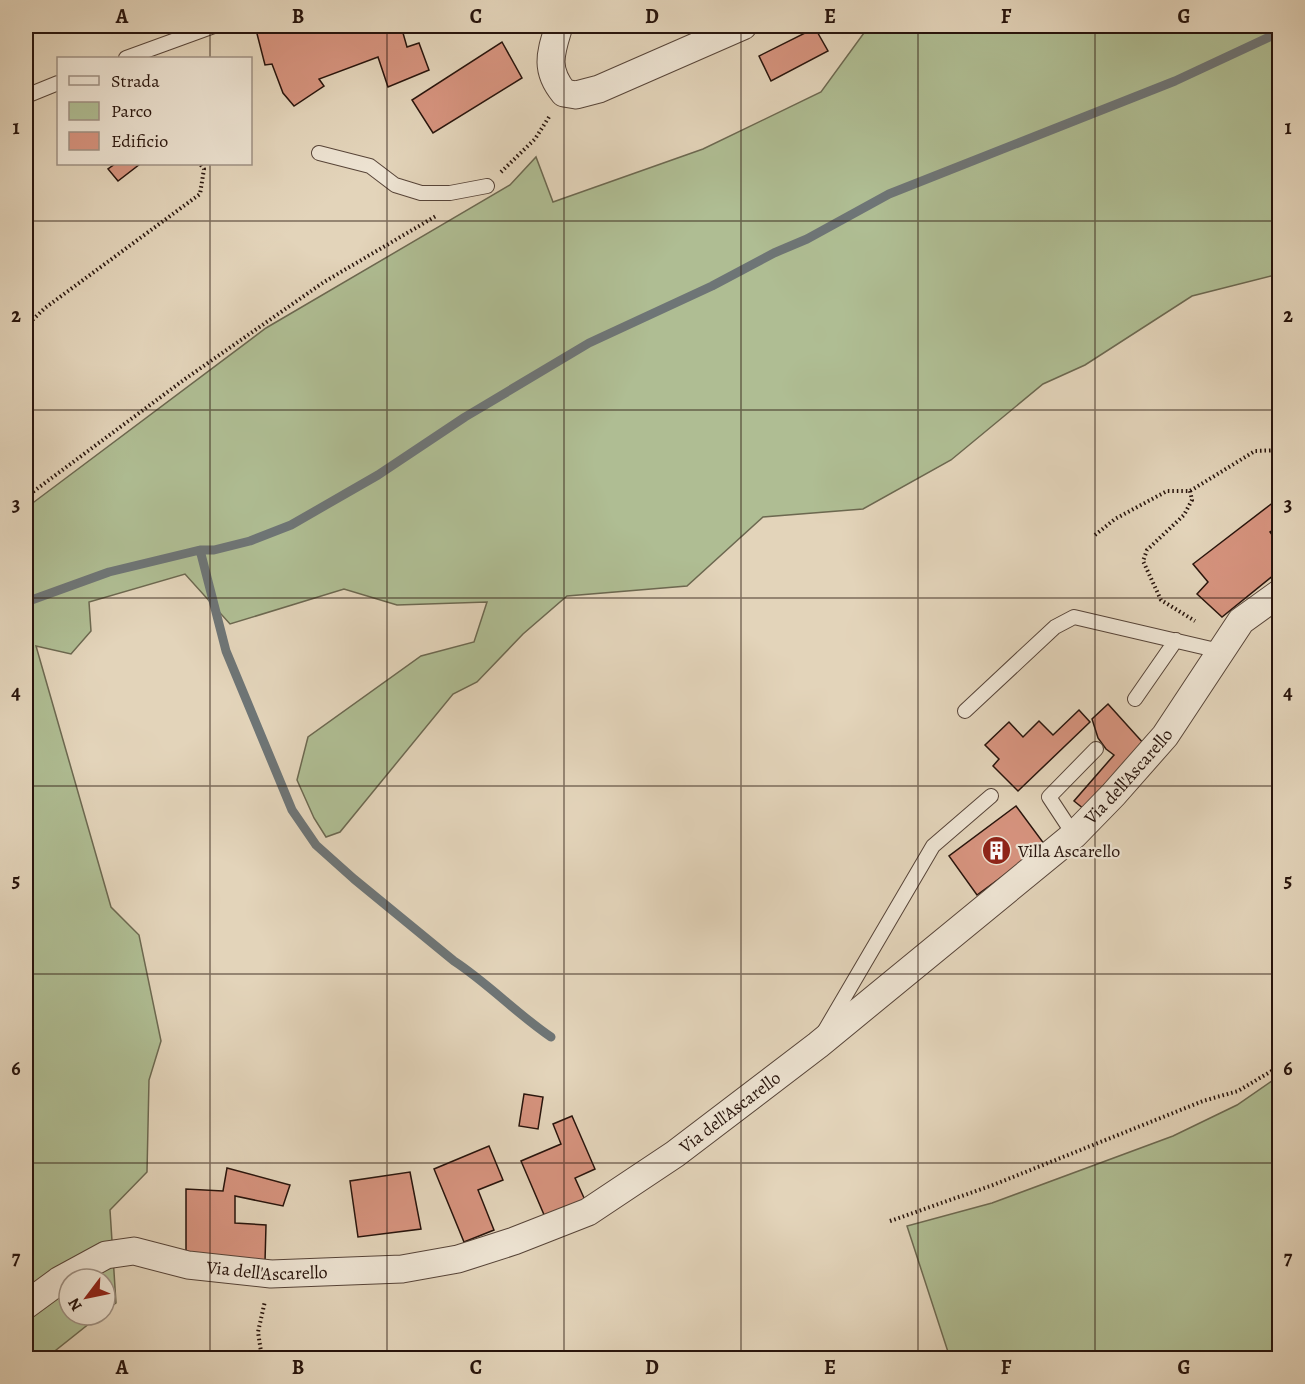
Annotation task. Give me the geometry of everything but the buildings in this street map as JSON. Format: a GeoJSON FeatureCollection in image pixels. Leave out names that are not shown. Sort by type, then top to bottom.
{"type":"FeatureCollection","features":[{"type":"Feature","properties":{"kind":"street"},"geometry":{"type":"LineString","coordinates":[[560,26],[550,54],[554,81],[564,93],[576,95],[599,89],[743,26]]}},
{"type":"Feature","properties":{"kind":"street","name":"Via dell'Ascarello"},"geometry":{"type":"LineString","coordinates":[[26,1305],[60,1281],[106,1254],[134,1251],[188,1265],[271,1274],[402,1269],[458,1259],[514,1241],[588,1212],[675,1154],[818,1045],[1074,835],[1165,736],[1240,621],[1280,593]]}},
{"type":"Feature","properties":{"kind":"lane"},"geometry":{"type":"LineString","coordinates":[[129,57],[214,26]]}},
{"type":"Feature","properties":{"kind":"lane"},"geometry":{"type":"LineString","coordinates":[[26,96],[57,83]]}},
{"type":"Feature","properties":{"kind":"lane"},"geometry":{"type":"LineString","coordinates":[[319,153],[370,166],[395,185],[421,194],[450,193],[488,186]]}},
{"type":"Feature","properties":{"kind":"lane"},"geometry":{"type":"LineString","coordinates":[[965,711],[1055,627],[1074,617],[1176,640],[1223,646]]}},
{"type":"Feature","properties":{"kind":"lane"},"geometry":{"type":"LineString","coordinates":[[1135,699],[1176,640]]}},
{"type":"Feature","properties":{"kind":"lane"},"geometry":{"type":"LineString","coordinates":[[1074,835],[1049,796],[1096,749]]}},
{"type":"Feature","properties":{"kind":"lane"},"geometry":{"type":"LineString","coordinates":[[818,1045],[833,1014],[933,846],[991,796]]}},
{"type":"Feature","properties":{"kind":"path"},"geometry":{"type":"LineString","coordinates":[[488,186],[535,139],[564,93]]}},
{"type":"Feature","properties":{"kind":"path"},"geometry":{"type":"LineString","coordinates":[[26,326],[45,308],[200,194],[204,169],[201,165]]}},
{"type":"Feature","properties":{"kind":"path"},"geometry":{"type":"LineString","coordinates":[[26,497],[185,379],[324,282],[437,215]]}},
{"type":"Feature","properties":{"kind":"path"},"geometry":{"type":"LineString","coordinates":[[1095,535],[1115,519],[1167,490],[1190,491],[1255,451],[1280,450]]}},
{"type":"Feature","properties":{"kind":"path"},"geometry":{"type":"LineString","coordinates":[[1190,491],[1192,500],[1184,516],[1147,550],[1143,561],[1161,600],[1223,646]]}},
{"type":"Feature","properties":{"kind":"path"},"geometry":{"type":"LineString","coordinates":[[890,1221],[993,1185],[1203,1101],[1238,1091],[1280,1066]]}},
{"type":"Feature","properties":{"kind":"path"},"geometry":{"type":"LineString","coordinates":[[262,1359],[258,1332],[271,1274]]}},
{"type":"Feature","properties":{"kind":"green space"},"geometry":{"type":"Polygon","coordinates":[[[869,26],[1279,26],[1279,274],[1192,296],[1085,365],[1043,384],[951,460],[863,509],[763,517],[687,586],[567,596],[523,634],[477,682],[453,694],[340,832],[326,837],[314,818],[297,780],[308,737],[421,656],[474,642],[487,602],[397,605],[344,589],[230,624],[185,574],[89,602],[91,631],[71,654],[36,646],[111,907],[139,935],[161,1041],[149,1080],[147,1172],[110,1210],[114,1267],[57,1267],[57,1327],[85,1327],[46,1358],[26,1358],[26,508],[266,328],[510,185],[536,157],[553,202],[703,149],[821,92],[869,26]]]}},
{"type":"Feature","properties":{"kind":"green space"},"geometry":{"type":"Polygon","coordinates":[[[1279,1076],[1279,1358],[950,1358],[907,1226],[992,1203],[1173,1136],[1237,1105],[1279,1076]]]}},
{"type":"Feature","properties":{"kind":"waterway"},"geometry":{"type":"LineString","coordinates":[[26,602],[109,572],[200,550],[214,550],[250,541],[291,525],[378,475],[465,417],[589,343],[807,239],[889,194],[1175,81],[1280,32]]}},
{"type":"Feature","properties":{"kind":"waterway"},"geometry":{"type":"LineString","coordinates":[[200,550],[226,651],[292,810],[316,845],[454,961],[551,1037]]}},
{"type":"Feature","properties":{"kind":"place","name":"Villa Ascarello"},"geometry":{"type":"Point","coordinates":[997,851]}}]}
